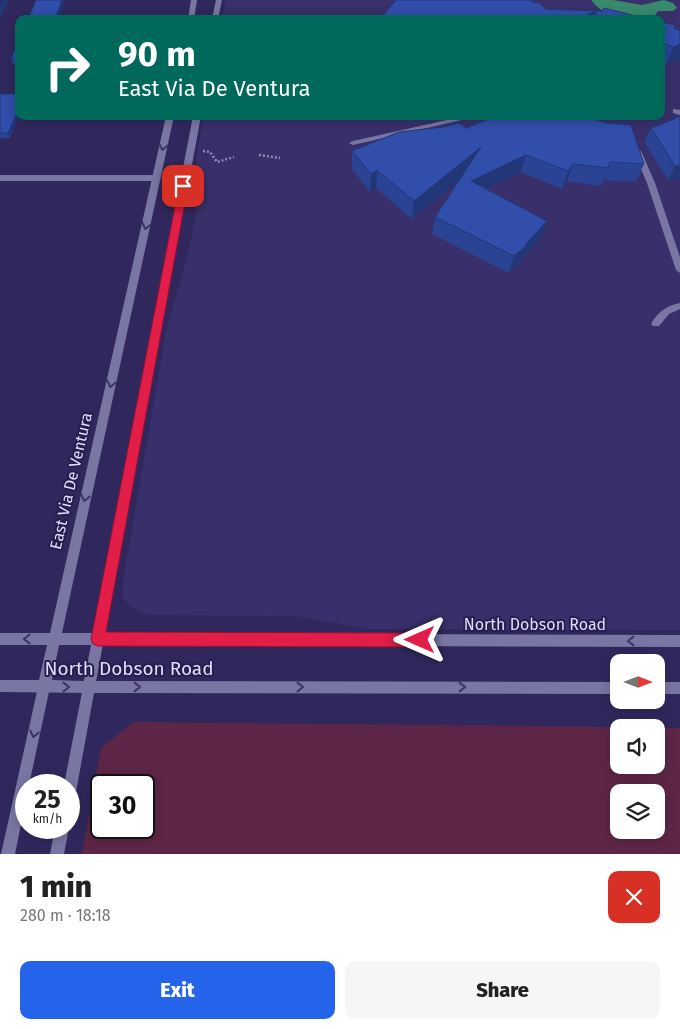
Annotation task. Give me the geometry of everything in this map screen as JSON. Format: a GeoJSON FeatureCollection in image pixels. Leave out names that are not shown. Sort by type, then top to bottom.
{"type":"FeatureCollection","features":[{"type":"Feature","properties":{"kind":"street"},"geometry":{"type":"LineString","coordinates":[[192,15],[194,0]]}},
{"type":"Feature","properties":{"kind":"street"},"geometry":{"type":"LineString","coordinates":[[216,15],[218,0]]}},
{"type":"Feature","properties":{"kind":"street","name":"East Via De Ventura"},"geometry":{"type":"LineString","coordinates":[[8,854],[169,120]]}},
{"type":"Feature","properties":{"kind":"street"},"geometry":{"type":"LineString","coordinates":[[72,774],[195,120]]}},
{"type":"Feature","properties":{"kind":"street"},"geometry":{"type":"LineString","coordinates":[[353,143],[458,120]]}},
{"type":"Feature","properties":{"kind":"street"},"geometry":{"type":"LineString","coordinates":[[632,142],[651,183],[680,270]]}},
{"type":"Feature","properties":{"kind":"street"},"geometry":{"type":"LineString","coordinates":[[0,178],[157,178]]}},
{"type":"Feature","properties":{"kind":"street"},"geometry":{"type":"LineString","coordinates":[[656,324],[660,316],[670,308],[680,306]]}},
{"type":"Feature","properties":{"kind":"street","name":"North Dobson Road"},"geometry":{"type":"LineString","coordinates":[[0,639],[680,641]]}},
{"type":"Feature","properties":{"kind":"street","name":"North Dobson Road"},"geometry":{"type":"LineString","coordinates":[[0,686],[610,688]]}},
{"type":"Feature","properties":{"kind":"street"},"geometry":{"type":"LineString","coordinates":[[665,688],[680,688]]}},
{"type":"Feature","properties":{"kind":"street"},"geometry":{"type":"LineString","coordinates":[[57,854],[60,839]]}},
{"type":"Feature","properties":{"kind":"path"},"geometry":{"type":"LineString","coordinates":[[202,151],[210,152],[217,162],[234,157]]}},
{"type":"Feature","properties":{"kind":"path"},"geometry":{"type":"LineString","coordinates":[[259,155],[280,158]]}},
{"type":"Feature","properties":{"kind":"shaded area"},"geometry":{"type":"Polygon","coordinates":[[[226,0],[680,0],[680,630],[371,629],[295,616],[149,615],[131,607],[123,598],[123,582],[166,332],[189,250],[198,202],[196,160],[203,120],[665,120],[665,15],[222,15],[226,0]]]}},
{"type":"Feature","properties":{"kind":"shaded area"},"geometry":{"type":"Polygon","coordinates":[[[591,0],[613,0],[642,5],[664,0],[673,3],[677,8],[673,11],[658,11],[655,15],[617,15],[599,8],[591,0]]]}},
{"type":"Feature","properties":{"kind":"shaded area"},"geometry":{"type":"Polygon","coordinates":[[[134,722],[610,727],[610,774],[665,774],[665,728],[680,728],[680,854],[82,854],[90,809],[90,839],[155,839],[155,774],[96,774],[101,748],[134,722]]]}},
{"type":"Feature","properties":{"kind":"building"},"geometry":{"type":"Polygon","coordinates":[[[36,0],[62,0],[56,15],[30,15],[36,0]]]}},
{"type":"Feature","properties":{"kind":"building"},"geometry":{"type":"Polygon","coordinates":[[[396,0],[531,0],[535,3],[538,2],[546,9],[595,11],[588,15],[383,15],[396,0]]]}},
{"type":"Feature","properties":{"kind":"building"},"geometry":{"type":"Polygon","coordinates":[[[604,8],[632,15],[596,15],[595,11],[603,11],[604,8]]]}},
{"type":"Feature","properties":{"kind":"building"},"geometry":{"type":"Polygon","coordinates":[[[665,23],[675,25],[674,28],[680,31],[680,44],[674,47],[665,44],[665,23]]]}},
{"type":"Feature","properties":{"kind":"building"},"geometry":{"type":"Polygon","coordinates":[[[15,50],[15,59],[11,59],[15,50]]]}},
{"type":"Feature","properties":{"kind":"building"},"geometry":{"type":"Polygon","coordinates":[[[0,94],[15,94],[15,117],[8,133],[0,133],[0,94]]]}},
{"type":"Feature","properties":{"kind":"building"},"geometry":{"type":"Polygon","coordinates":[[[680,116],[680,165],[675,166],[651,128],[680,116]]]}},
{"type":"Feature","properties":{"kind":"building"},"geometry":{"type":"Polygon","coordinates":[[[487,120],[596,120],[631,125],[644,164],[610,162],[608,168],[573,164],[568,171],[526,155],[471,181],[547,221],[527,245],[514,256],[435,217],[481,147],[414,201],[377,170],[371,174],[352,151],[399,132],[443,127],[459,123],[466,128],[487,120]]]}},
{"type":"Feature","properties":{"kind":"route"},"geometry":{"type":"LineString","coordinates":[[183,186],[98,639],[420,640]]}}]}
